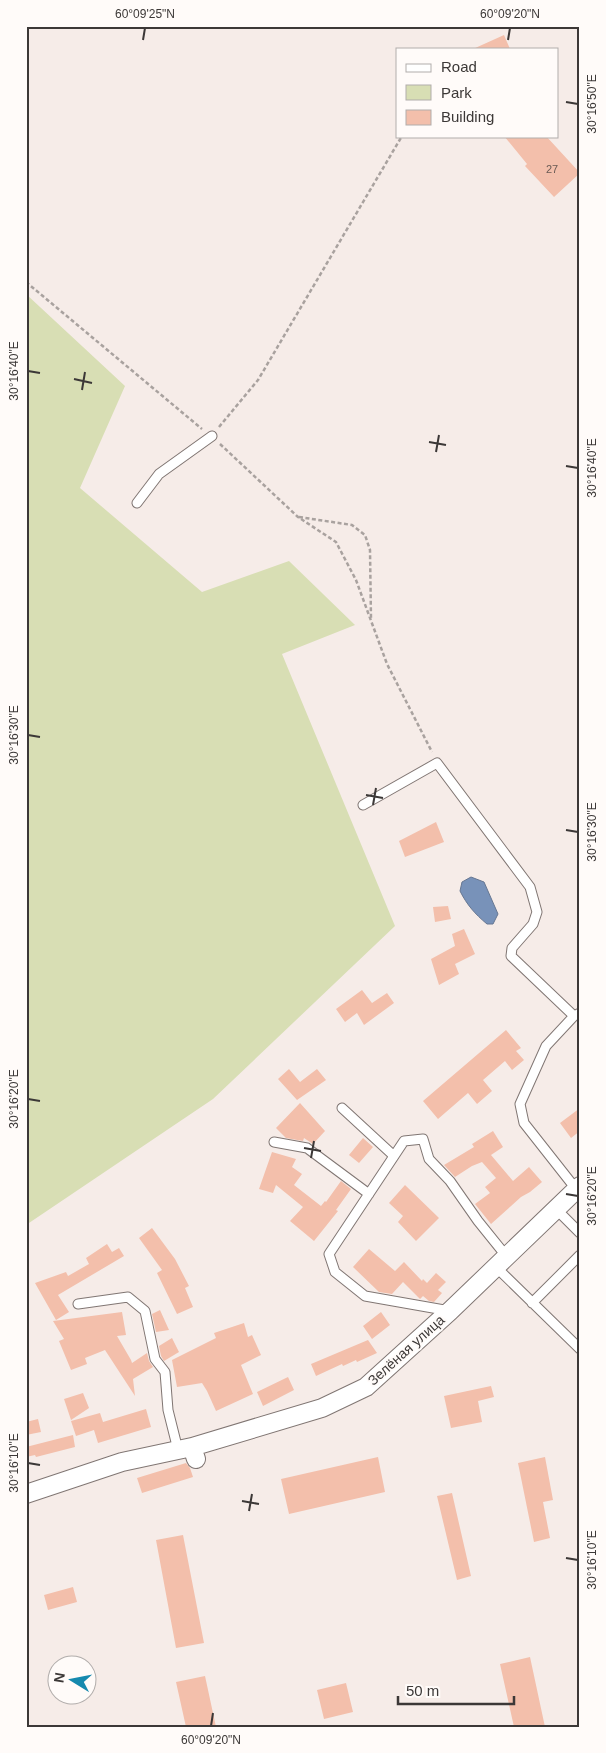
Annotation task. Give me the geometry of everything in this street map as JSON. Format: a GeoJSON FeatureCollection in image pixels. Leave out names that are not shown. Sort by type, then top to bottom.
{"type":"FeatureCollection","features":[{"type":"Feature","properties":{"kind":"street","name":"Зелёная улица"},"geometry":{"type":"LineString","coordinates":[[26,1494],[122,1462],[189,1452],[322,1408],[366,1387],[450,1311],[578,1188]]}},
{"type":"Feature","properties":{"kind":"lane"},"geometry":{"type":"LineString","coordinates":[[137,503],[159,474],[212,436]]}},
{"type":"Feature","properties":{"kind":"lane"},"geometry":{"type":"LineString","coordinates":[[364,805],[437,763],[530,887],[537,912],[533,924],[512,948],[511,956],[577,1015],[546,1046],[520,1104],[524,1123],[578,1188]]}},
{"type":"Feature","properties":{"kind":"lane"},"geometry":{"type":"LineString","coordinates":[[342,1108],[394,1156]]}},
{"type":"Feature","properties":{"kind":"lane"},"geometry":{"type":"LineString","coordinates":[[450,1311],[364,1296],[335,1272],[329,1254],[404,1141],[423,1139],[429,1159],[450,1182],[478,1221],[502,1262],[532,1303],[580,1349]]}},
{"type":"Feature","properties":{"kind":"lane"},"geometry":{"type":"LineString","coordinates":[[274,1142],[307,1148],[369,1194]]}},
{"type":"Feature","properties":{"kind":"lane"},"geometry":{"type":"LineString","coordinates":[[556,1209],[580,1233]]}},
{"type":"Feature","properties":{"kind":"lane"},"geometry":{"type":"LineString","coordinates":[[532,1303],[580,1255]]}},
{"type":"Feature","properties":{"kind":"lane"},"geometry":{"type":"LineString","coordinates":[[78,1304],[128,1297],[146,1311],[155,1359],[165,1372],[168,1410],[189,1452]]}},
{"type":"Feature","properties":{"kind":"path"},"geometry":{"type":"LineString","coordinates":[[212,436],[258,380],[401,138]]}},
{"type":"Feature","properties":{"kind":"path"},"geometry":{"type":"LineString","coordinates":[[26,282],[212,436],[298,517],[336,542],[356,580],[387,664],[437,763]]}},
{"type":"Feature","properties":{"kind":"path"},"geometry":{"type":"LineString","coordinates":[[298,517],[352,525],[364,535],[370,550],[371,622]]}},
{"type":"Feature","properties":{"kind":"green space"},"geometry":{"type":"Polygon","coordinates":[[[26,294],[125,386],[80,488],[202,592],[289,561],[355,625],[282,654],[395,926],[213,1099],[26,1225],[26,294]]]}},
{"type":"Feature","properties":{"kind":"water"},"geometry":{"type":"Polygon","coordinates":[[[471,877],[484,882],[498,914],[493,924],[487,924],[479,917],[468,905],[460,891],[462,882],[471,877]]]}},
{"type":"Feature","properties":{"kind":"building"},"geometry":{"type":"Polygon","coordinates":[[[504,35],[510,48],[475,48],[504,35]]]}},
{"type":"Feature","properties":{"kind":"building"},"geometry":{"type":"Polygon","coordinates":[[[506,138],[548,138],[580,173],[554,197],[525,166],[527,164],[506,138]]]}},
{"type":"Feature","properties":{"kind":"building"},"geometry":{"type":"Polygon","coordinates":[[[436,822],[444,842],[405,857],[399,841],[436,822]]]}},
{"type":"Feature","properties":{"kind":"building"},"geometry":{"type":"Polygon","coordinates":[[[448,906],[451,919],[435,922],[433,907],[448,906]]]}},
{"type":"Feature","properties":{"kind":"building"},"geometry":{"type":"Polygon","coordinates":[[[464,929],[475,954],[455,964],[459,974],[439,985],[431,959],[455,946],[452,934],[464,929]]]}},
{"type":"Feature","properties":{"kind":"building"},"geometry":{"type":"Polygon","coordinates":[[[362,990],[372,1003],[387,993],[394,1003],[364,1025],[357,1013],[345,1022],[336,1009],[362,990]]]}},
{"type":"Feature","properties":{"kind":"building"},"geometry":{"type":"Polygon","coordinates":[[[506,1030],[521,1048],[516,1051],[524,1060],[512,1070],[505,1061],[483,1080],[492,1091],[477,1104],[468,1093],[438,1119],[423,1101],[506,1030]]]}},
{"type":"Feature","properties":{"kind":"building"},"geometry":{"type":"Polygon","coordinates":[[[289,1069],[300,1082],[317,1069],[326,1080],[297,1100],[278,1079],[289,1069]]]}},
{"type":"Feature","properties":{"kind":"building"},"geometry":{"type":"Polygon","coordinates":[[[300,1103],[325,1131],[313,1144],[304,1138],[303,1141],[286,1138],[276,1128],[300,1103]]]}},
{"type":"Feature","properties":{"kind":"building"},"geometry":{"type":"Polygon","coordinates":[[[580,1108],[580,1131],[571,1138],[560,1123],[580,1108]]]}},
{"type":"Feature","properties":{"kind":"building"},"geometry":{"type":"Polygon","coordinates":[[[493,1131],[503,1147],[491,1155],[513,1181],[529,1167],[542,1182],[521,1197],[491,1224],[475,1204],[490,1193],[485,1187],[496,1178],[482,1162],[455,1177],[444,1165],[474,1147],[472,1144],[493,1131]]]}},
{"type":"Feature","properties":{"kind":"building"},"geometry":{"type":"Polygon","coordinates":[[[363,1138],[373,1147],[359,1163],[349,1155],[363,1138]]]}},
{"type":"Feature","properties":{"kind":"building"},"geometry":{"type":"Polygon","coordinates":[[[272,1152],[296,1159],[292,1167],[302,1174],[294,1185],[321,1206],[341,1181],[351,1189],[336,1210],[338,1211],[314,1241],[290,1221],[303,1207],[276,1185],[273,1193],[259,1189],[272,1152]]]}},
{"type":"Feature","properties":{"kind":"building"},"geometry":{"type":"Polygon","coordinates":[[[405,1185],[439,1218],[416,1241],[398,1222],[403,1216],[389,1203],[405,1185]]]}},
{"type":"Feature","properties":{"kind":"building"},"geometry":{"type":"Polygon","coordinates":[[[152,1228],[175,1259],[189,1286],[185,1288],[193,1307],[177,1314],[157,1273],[162,1270],[139,1238],[152,1228]]]}},
{"type":"Feature","properties":{"kind":"building"},"geometry":{"type":"Polygon","coordinates":[[[107,1244],[112,1252],[119,1248],[124,1256],[58,1295],[69,1312],[56,1320],[35,1283],[66,1272],[68,1276],[89,1264],[86,1258],[107,1244]]]}},
{"type":"Feature","properties":{"kind":"building"},"geometry":{"type":"Polygon","coordinates":[[[369,1249],[395,1271],[404,1262],[422,1281],[423,1279],[427,1283],[436,1273],[446,1282],[438,1290],[442,1293],[434,1302],[429,1301],[423,1296],[420,1299],[403,1282],[392,1294],[379,1292],[353,1267],[369,1249]]]}},
{"type":"Feature","properties":{"kind":"building"},"geometry":{"type":"Polygon","coordinates":[[[160,1310],[169,1330],[156,1332],[152,1314],[160,1310]]]}},
{"type":"Feature","properties":{"kind":"building"},"geometry":{"type":"Polygon","coordinates":[[[122,1312],[126,1335],[117,1336],[132,1363],[147,1353],[153,1367],[133,1379],[135,1396],[105,1350],[85,1358],[87,1364],[71,1370],[59,1341],[64,1339],[53,1321],[122,1312]]]}},
{"type":"Feature","properties":{"kind":"building"},"geometry":{"type":"Polygon","coordinates":[[[381,1312],[390,1325],[372,1339],[363,1326],[381,1312]]]}},
{"type":"Feature","properties":{"kind":"building"},"geometry":{"type":"Polygon","coordinates":[[[244,1323],[248,1337],[252,1335],[261,1355],[241,1365],[253,1394],[216,1411],[202,1383],[177,1387],[172,1360],[216,1338],[214,1333],[244,1323]]]}},
{"type":"Feature","properties":{"kind":"building"},"geometry":{"type":"Polygon","coordinates":[[[172,1338],[179,1352],[164,1361],[159,1346],[172,1338]]]}},
{"type":"Feature","properties":{"kind":"building"},"geometry":{"type":"Polygon","coordinates":[[[368,1340],[377,1353],[357,1362],[356,1360],[343,1366],[342,1364],[316,1376],[311,1364],[368,1340]]]}},
{"type":"Feature","properties":{"kind":"building"},"geometry":{"type":"Polygon","coordinates":[[[288,1377],[294,1390],[263,1406],[257,1392],[288,1377]]]}},
{"type":"Feature","properties":{"kind":"building"},"geometry":{"type":"Polygon","coordinates":[[[491,1386],[494,1397],[478,1401],[482,1422],[451,1428],[444,1396],[491,1386]]]}},
{"type":"Feature","properties":{"kind":"building"},"geometry":{"type":"Polygon","coordinates":[[[83,1393],[89,1408],[71,1420],[64,1399],[83,1393]]]}},
{"type":"Feature","properties":{"kind":"building"},"geometry":{"type":"Polygon","coordinates":[[[146,1409],[151,1427],[98,1443],[94,1430],[76,1436],[71,1421],[100,1413],[103,1422],[146,1409]]]}},
{"type":"Feature","properties":{"kind":"building"},"geometry":{"type":"Polygon","coordinates":[[[38,1419],[41,1432],[26,1435],[26,1422],[38,1419]]]}},
{"type":"Feature","properties":{"kind":"building"},"geometry":{"type":"Polygon","coordinates":[[[73,1435],[75,1447],[36,1457],[35,1455],[26,1457],[26,1447],[73,1435]]]}},
{"type":"Feature","properties":{"kind":"building"},"geometry":{"type":"Polygon","coordinates":[[[378,1457],[385,1492],[289,1514],[281,1479],[378,1457]]]}},
{"type":"Feature","properties":{"kind":"building"},"geometry":{"type":"Polygon","coordinates":[[[545,1457],[553,1500],[543,1502],[550,1538],[534,1542],[518,1463],[545,1457]]]}},
{"type":"Feature","properties":{"kind":"building"},"geometry":{"type":"Polygon","coordinates":[[[186,1463],[193,1477],[142,1493],[137,1478],[186,1463]]]}},
{"type":"Feature","properties":{"kind":"building"},"geometry":{"type":"Polygon","coordinates":[[[452,1493],[471,1576],[457,1580],[437,1496],[452,1493]]]}},
{"type":"Feature","properties":{"kind":"building"},"geometry":{"type":"Polygon","coordinates":[[[183,1535],[204,1643],[176,1648],[156,1540],[183,1535]]]}},
{"type":"Feature","properties":{"kind":"building"},"geometry":{"type":"Polygon","coordinates":[[[73,1587],[77,1602],[48,1610],[44,1595],[73,1587]]]}},
{"type":"Feature","properties":{"kind":"building"},"geometry":{"type":"Polygon","coordinates":[[[530,1657],[545,1727],[514,1727],[500,1664],[530,1657]]]}},
{"type":"Feature","properties":{"kind":"building"},"geometry":{"type":"Polygon","coordinates":[[[205,1676],[216,1727],[186,1727],[176,1682],[205,1676]]]}},
{"type":"Feature","properties":{"kind":"building"},"geometry":{"type":"Polygon","coordinates":[[[346,1683],[353,1712],[324,1719],[317,1690],[346,1683]]]}}]}
